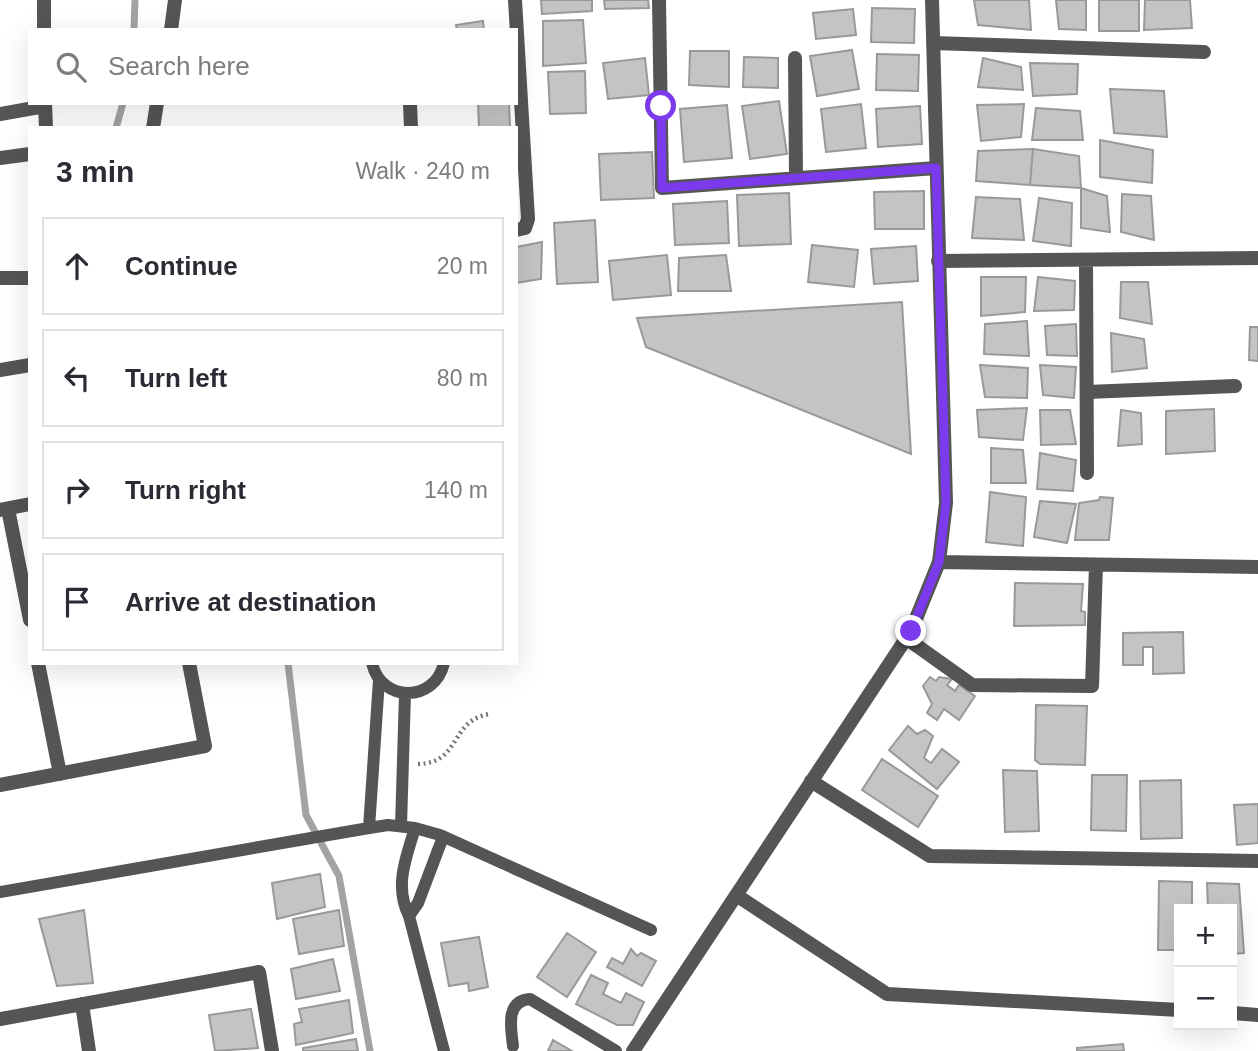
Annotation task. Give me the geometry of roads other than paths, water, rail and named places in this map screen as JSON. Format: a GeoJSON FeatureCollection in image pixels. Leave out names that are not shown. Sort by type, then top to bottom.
{"type":"FeatureCollection","features":[{"type":"Feature","properties":{"kind":"street"},"geometry":{"type":"LineString","coordinates":[[44,0],[44,28]]}},
{"type":"Feature","properties":{"kind":"street"},"geometry":{"type":"LineString","coordinates":[[171,28],[176,0]]}},
{"type":"Feature","properties":{"kind":"street"},"geometry":{"type":"LineString","coordinates":[[515,0],[516,28]]}},
{"type":"Feature","properties":{"kind":"street"},"geometry":{"type":"LineString","coordinates":[[659,0],[662,188],[936,168]]}},
{"type":"Feature","properties":{"kind":"street"},"geometry":{"type":"LineString","coordinates":[[632,1051],[906,638],[939,562],[946,503],[932,0]]}},
{"type":"Feature","properties":{"kind":"street"},"geometry":{"type":"LineString","coordinates":[[933,43],[1204,52]]}},
{"type":"Feature","properties":{"kind":"street"},"geometry":{"type":"LineString","coordinates":[[795,58],[796,178]]}},
{"type":"Feature","properties":{"kind":"street"},"geometry":{"type":"LineString","coordinates":[[518,79],[528,219],[525,228],[518,230]]}},
{"type":"Feature","properties":{"kind":"street"},"geometry":{"type":"LineString","coordinates":[[0,114],[45,105],[46,126]]}},
{"type":"Feature","properties":{"kind":"street"},"geometry":{"type":"LineString","coordinates":[[153,126],[157,105]]}},
{"type":"Feature","properties":{"kind":"street"},"geometry":{"type":"LineString","coordinates":[[410,105],[411,126]]}},
{"type":"Feature","properties":{"kind":"street"},"geometry":{"type":"LineString","coordinates":[[0,158],[28,154]]}},
{"type":"Feature","properties":{"kind":"street"},"geometry":{"type":"LineString","coordinates":[[938,261],[1258,258]]}},
{"type":"Feature","properties":{"kind":"street"},"geometry":{"type":"LineString","coordinates":[[1086,260],[1087,473]]}},
{"type":"Feature","properties":{"kind":"street"},"geometry":{"type":"LineString","coordinates":[[0,278],[28,278]]}},
{"type":"Feature","properties":{"kind":"street"},"geometry":{"type":"LineString","coordinates":[[0,370],[28,365]]}},
{"type":"Feature","properties":{"kind":"street"},"geometry":{"type":"LineString","coordinates":[[1087,392],[1235,386]]}},
{"type":"Feature","properties":{"kind":"street"},"geometry":{"type":"LineString","coordinates":[[28,504],[4,509],[28,611]]}},
{"type":"Feature","properties":{"kind":"street"},"geometry":{"type":"LineString","coordinates":[[939,562],[1258,567]]}},
{"type":"Feature","properties":{"kind":"street"},"geometry":{"type":"LineString","coordinates":[[906,638],[972,685],[1092,685],[1096,565]]}},
{"type":"Feature","properties":{"kind":"street"},"geometry":{"type":"LineString","coordinates":[[38,665],[60,774]]}},
{"type":"Feature","properties":{"kind":"street"},"geometry":{"type":"LineString","coordinates":[[0,785],[205,746],[189,665]]}},
{"type":"Feature","properties":{"kind":"street"},"geometry":{"type":"LineString","coordinates":[[811,782],[929,856],[1258,861]]}},
{"type":"Feature","properties":{"kind":"street"},"geometry":{"type":"LineString","coordinates":[[736,895],[887,994],[1174,1010]]}},
{"type":"Feature","properties":{"kind":"street"},"geometry":{"type":"LineString","coordinates":[[0,1018],[259,972],[272,1051]]}},
{"type":"Feature","properties":{"kind":"street"},"geometry":{"type":"LineString","coordinates":[[82,1004],[89,1051]]}},
{"type":"Feature","properties":{"kind":"street"},"geometry":{"type":"LineString","coordinates":[[1237,1013],[1258,1015]]}},
{"type":"Feature","properties":{"kind":"lane"},"geometry":{"type":"LineString","coordinates":[[369,828],[379,680],[373,665]]}},
{"type":"Feature","properties":{"kind":"lane"},"geometry":{"type":"LineString","coordinates":[[379,680],[392,691],[405,694],[424,691],[439,677],[443,665]]}},
{"type":"Feature","properties":{"kind":"lane"},"geometry":{"type":"LineString","coordinates":[[401,826],[405,694]]}},
{"type":"Feature","properties":{"kind":"lane"},"geometry":{"type":"LineString","coordinates":[[0,892],[330,833],[401,826],[443,837],[651,930]]}},
{"type":"Feature","properties":{"kind":"lane"},"geometry":{"type":"LineString","coordinates":[[415,828],[401,876],[401,895],[409,916],[444,1051]]}},
{"type":"Feature","properties":{"kind":"lane"},"geometry":{"type":"LineString","coordinates":[[409,916],[418,903],[443,837]]}},
{"type":"Feature","properties":{"kind":"lane"},"geometry":{"type":"LineString","coordinates":[[513,1046],[512,1011],[516,1003],[530,999],[616,1051]]}},
{"type":"Feature","properties":{"kind":"waterway"},"geometry":{"type":"LineString","coordinates":[[134,28],[135,0]]}},
{"type":"Feature","properties":{"kind":"waterway"},"geometry":{"type":"LineString","coordinates":[[117,126],[122,105]]}},
{"type":"Feature","properties":{"kind":"waterway"},"geometry":{"type":"LineString","coordinates":[[288,665],[306,815],[339,876],[370,1051]]}}]}
